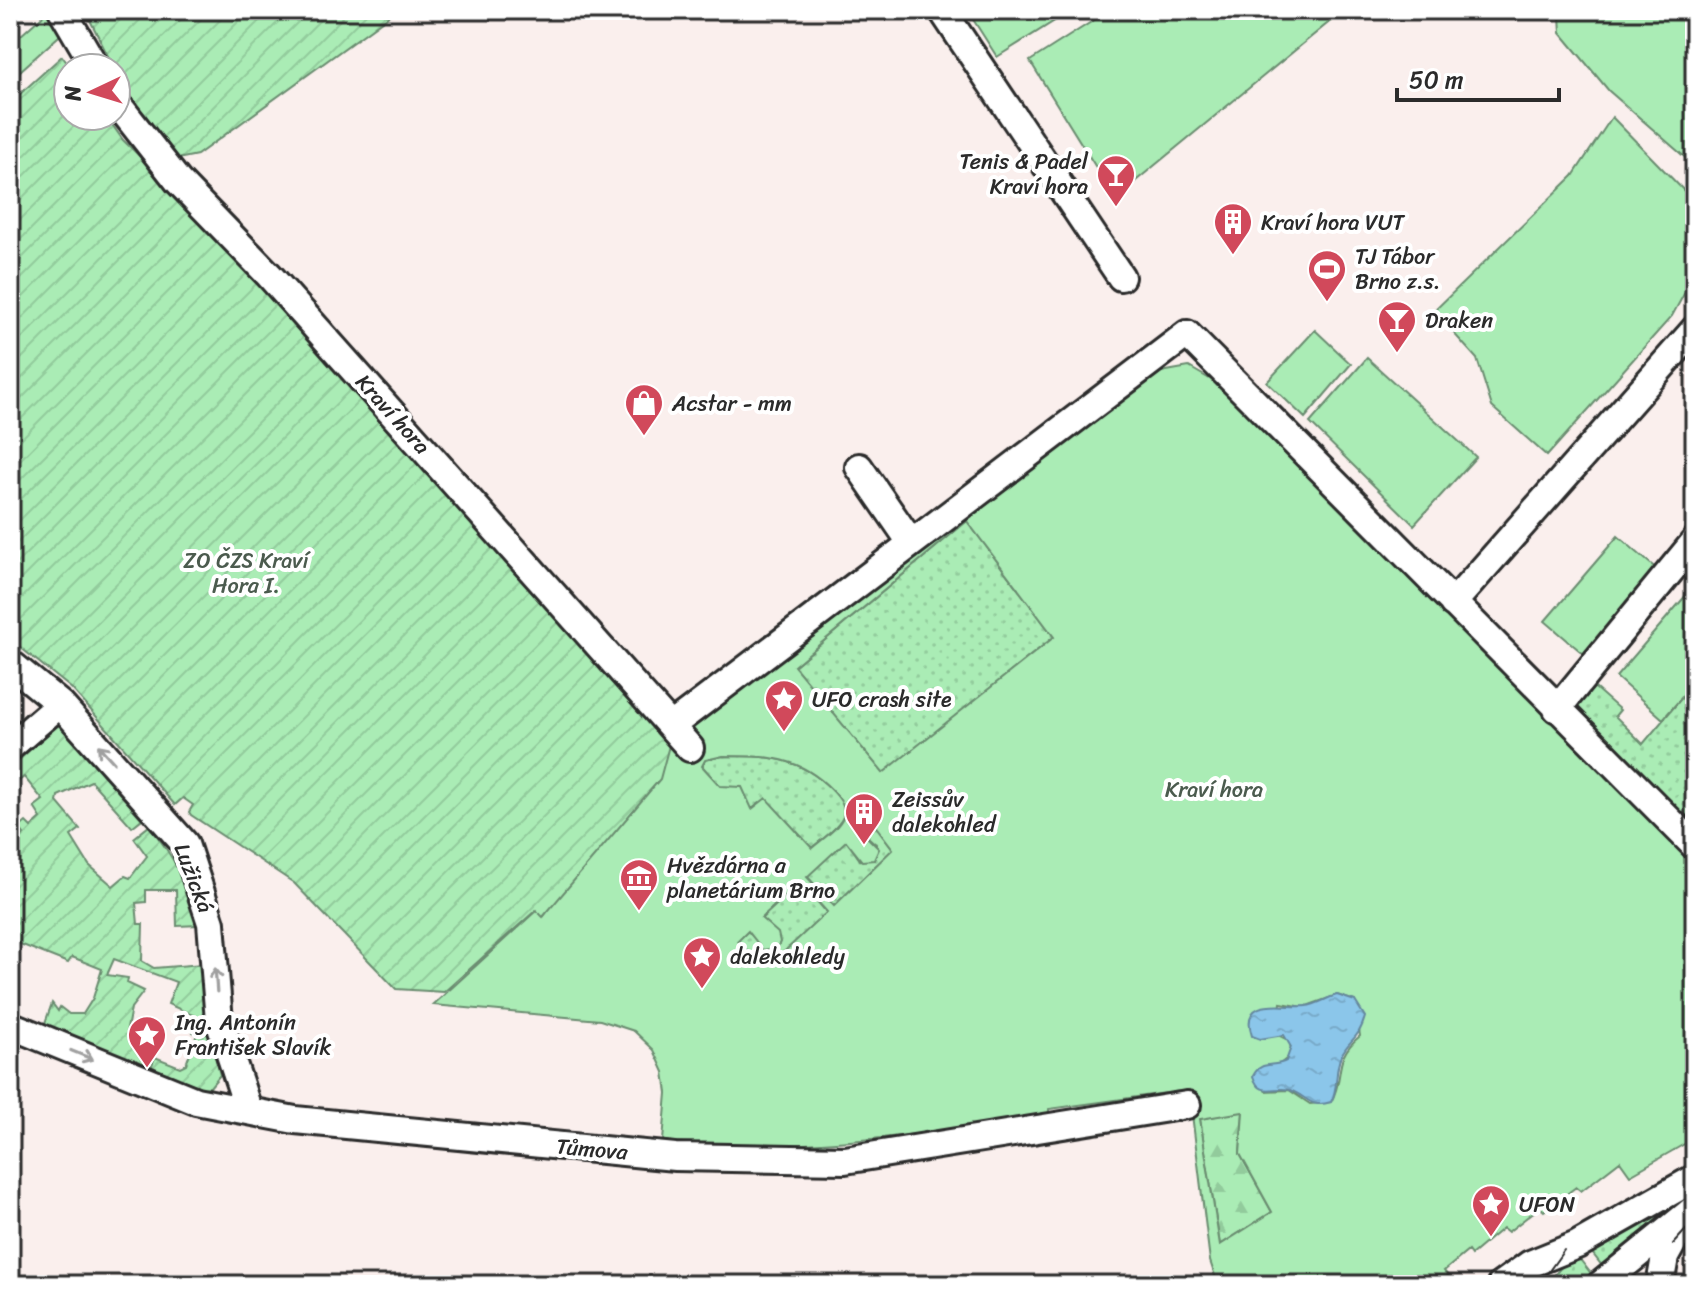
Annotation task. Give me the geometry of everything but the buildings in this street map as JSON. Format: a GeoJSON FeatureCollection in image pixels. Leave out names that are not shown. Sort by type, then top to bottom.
{"type":"FeatureCollection","features":[{"type":"Feature","properties":{"kind":"street"},"geometry":{"type":"LineString","coordinates":[[62,10],[87,52]]}},
{"type":"Feature","properties":{"kind":"street"},"geometry":{"type":"LineString","coordinates":[[942,10],[1121,277]]}},
{"type":"Feature","properties":{"kind":"street","name":"Kraví hora"},"geometry":{"type":"LineString","coordinates":[[132,122],[178,181],[269,275],[690,748]]}},
{"type":"Feature","properties":{"kind":"street"},"geometry":{"type":"LineString","coordinates":[[1453,603],[1695,329]]}},
{"type":"Feature","properties":{"kind":"street"},"geometry":{"type":"LineString","coordinates":[[671,726],[910,541],[1187,334],[1695,846]]}},
{"type":"Feature","properties":{"kind":"street"},"geometry":{"type":"LineString","coordinates":[[859,467],[910,541]]}},
{"type":"Feature","properties":{"kind":"street"},"geometry":{"type":"LineString","coordinates":[[1557,709],[1695,541]]}},
{"type":"Feature","properties":{"kind":"street","name":"Lužická"},"geometry":{"type":"LineString","coordinates":[[10,663],[60,704],[185,844],[211,923],[219,1021],[248,1109]]}},
{"type":"Feature","properties":{"kind":"street"},"geometry":{"type":"LineString","coordinates":[[10,747],[60,704]]}},
{"type":"Feature","properties":{"kind":"street","name":"Tůmova"},"geometry":{"type":"LineString","coordinates":[[10,1025],[196,1101],[295,1120],[675,1157],[845,1160],[1187,1105]]}},
{"type":"Feature","properties":{"kind":"street"},"geometry":{"type":"LineString","coordinates":[[1564,1250],[1582,1229],[1600,1216],[1658,1183],[1695,1171]]}},
{"type":"Feature","properties":{"kind":"street"},"geometry":{"type":"LineString","coordinates":[[1501,1285],[1530,1264],[1564,1250],[1695,1178]]}},
{"type":"Feature","properties":{"kind":"street"},"geometry":{"type":"LineString","coordinates":[[1600,1285],[1692,1211]]}},
{"type":"Feature","properties":{"kind":"street"},"geometry":{"type":"LineString","coordinates":[[1660,1285],[1665,1257],[1692,1211]]}},
{"type":"Feature","properties":{"kind":"street"},"geometry":{"type":"LineString","coordinates":[[1627,1264],[1650,1267],[1660,1285]]}},
{"type":"Feature","properties":{"kind":"green space"},"geometry":{"type":"Polygon","coordinates":[[[49,10],[59,28],[59,36],[10,80],[10,45],[49,10]]]}},
{"type":"Feature","properties":{"kind":"green space"},"geometry":{"type":"Polygon","coordinates":[[[85,10],[397,10],[197,155],[178,159],[132,104],[132,52],[106,52],[85,10]]]}},
{"type":"Feature","properties":{"kind":"green space"},"geometry":{"type":"Polygon","coordinates":[[[967,10],[1072,10],[997,57],[967,10]]]}},
{"type":"Feature","properties":{"kind":"green space"},"geometry":{"type":"Polygon","coordinates":[[[1110,10],[1344,10],[1115,198],[1030,61],[1110,10]]]}},
{"type":"Feature","properties":{"kind":"green space"},"geometry":{"type":"Polygon","coordinates":[[[1565,10],[1695,10],[1695,166],[1609,91],[1561,33],[1560,15],[1565,10]]]}},
{"type":"Feature","properties":{"kind":"green space","name":"ZO ČZS Kraví Hora I."},"geometry":{"type":"Polygon","coordinates":[[[52,65],[52,132],[117,132],[256,270],[671,738],[660,779],[543,917],[536,910],[444,992],[396,989],[294,883],[191,815],[189,812],[193,805],[183,798],[175,805],[72,689],[10,639],[10,103],[52,65]]]}},
{"type":"Feature","properties":{"kind":"green space"},"geometry":{"type":"Polygon","coordinates":[[[1612,117],[1695,202],[1695,274],[1672,316],[1547,456],[1492,407],[1477,359],[1434,311],[1573,176],[1612,117]]]}},
{"type":"Feature","properties":{"kind":"green space"},"geometry":{"type":"Polygon","coordinates":[[[1315,330],[1351,364],[1305,418],[1267,382],[1315,330]]]}},
{"type":"Feature","properties":{"kind":"green space"},"geometry":{"type":"Polygon","coordinates":[[[1367,358],[1476,457],[1414,525],[1310,423],[1367,358]]]}},
{"type":"Feature","properties":{"kind":"green space","name":"Kraví hora"},"geometry":{"type":"Polygon","coordinates":[[[1189,367],[1220,385],[1695,866],[1695,1138],[1630,1175],[1620,1161],[1581,1191],[1576,1187],[1544,1211],[1540,1207],[1508,1232],[1503,1228],[1471,1255],[1468,1251],[1444,1271],[1449,1277],[1439,1285],[1218,1285],[1210,1261],[1189,1090],[1049,1109],[1049,1115],[857,1140],[762,1145],[663,1141],[667,1093],[664,1072],[654,1050],[634,1031],[600,1020],[433,1005],[537,910],[544,916],[671,738],[969,517],[966,512],[1161,372],[1189,367]],[[967,521],[794,666],[883,773],[1054,637],[967,521]],[[723,756],[705,760],[702,766],[720,786],[742,787],[752,809],[766,798],[812,848],[834,830],[843,817],[843,805],[832,790],[808,770],[795,764],[769,758],[723,756]],[[871,820],[859,829],[879,849],[874,860],[862,861],[846,841],[807,877],[834,906],[893,849],[871,820]],[[800,882],[761,918],[778,933],[780,942],[777,948],[763,950],[748,931],[738,941],[760,965],[772,963],[827,912],[800,882]],[[1337,995],[1304,1007],[1281,1003],[1276,1034],[1290,1041],[1291,1055],[1279,1065],[1266,1091],[1289,1090],[1310,1104],[1331,1102],[1345,1053],[1360,1036],[1355,1001],[1337,995]],[[1243,1112],[1200,1119],[1220,1245],[1272,1212],[1240,1154],[1243,1112]]]}},
{"type":"Feature","properties":{"kind":"green space"},"geometry":{"type":"Polygon","coordinates":[[[967,521],[1054,637],[883,774],[794,666],[967,521]]]}},
{"type":"Feature","properties":{"kind":"green space"},"geometry":{"type":"Polygon","coordinates":[[[1618,536],[1659,571],[1586,656],[1545,621],[1618,536]]]}},
{"type":"Feature","properties":{"kind":"green space"},"geometry":{"type":"Polygon","coordinates":[[[1694,586],[1695,682],[1663,719],[1616,677],[1694,586]]]}},
{"type":"Feature","properties":{"kind":"green space"},"geometry":{"type":"Polygon","coordinates":[[[1587,681],[1620,710],[1615,716],[1643,744],[1695,682],[1695,817],[1676,813],[1571,707],[1587,681]]]}},
{"type":"Feature","properties":{"kind":"green space"},"geometry":{"type":"Polygon","coordinates":[[[57,722],[142,819],[132,827],[91,781],[58,796],[57,802],[80,829],[71,836],[89,865],[113,886],[125,876],[130,878],[147,856],[134,838],[149,826],[167,849],[185,885],[199,925],[177,926],[176,890],[146,890],[146,902],[136,903],[138,924],[143,924],[142,961],[154,968],[202,964],[209,1031],[220,1075],[210,1087],[203,1088],[151,1068],[155,1057],[180,1067],[186,1064],[197,1034],[193,1032],[197,1017],[168,1004],[176,982],[114,959],[107,975],[128,978],[127,983],[144,991],[131,1008],[127,1029],[141,1042],[154,1038],[145,1066],[44,1026],[52,1003],[58,1011],[60,1007],[69,1014],[83,1014],[93,998],[102,969],[72,957],[68,963],[10,940],[10,851],[24,834],[19,828],[26,822],[31,827],[41,818],[34,807],[43,800],[24,777],[10,788],[10,764],[57,722]]]}},
{"type":"Feature","properties":{"kind":"green space"},"geometry":{"type":"Polygon","coordinates":[[[723,756],[782,760],[808,770],[840,799],[844,809],[841,821],[812,848],[766,799],[752,810],[720,787],[702,766],[705,760],[723,756]]]}},
{"type":"Feature","properties":{"kind":"green space"},"geometry":{"type":"Polygon","coordinates":[[[871,819],[893,849],[834,906],[807,876],[846,840],[860,860],[874,860],[877,845],[859,829],[871,819]]]}},
{"type":"Feature","properties":{"kind":"green space"},"geometry":{"type":"Polygon","coordinates":[[[801,882],[827,913],[772,963],[760,965],[737,941],[748,931],[765,951],[770,929],[761,919],[801,882]]]}},
{"type":"Feature","properties":{"kind":"green space"},"geometry":{"type":"Polygon","coordinates":[[[1243,1111],[1240,1154],[1272,1212],[1220,1245],[1200,1119],[1243,1111]]]}},
{"type":"Feature","properties":{"kind":"green space"},"geometry":{"type":"Polygon","coordinates":[[[1663,1202],[1671,1212],[1603,1267],[1586,1245],[1663,1202]]]}},
{"type":"Feature","properties":{"kind":"green space"},"geometry":{"type":"Polygon","coordinates":[[[1574,1252],[1593,1276],[1582,1285],[1546,1285],[1574,1252]]]}},
{"type":"Feature","properties":{"kind":"water"},"geometry":{"type":"Polygon","coordinates":[[[1337,995],[1355,1001],[1365,1017],[1341,1056],[1331,1102],[1318,1104],[1290,1090],[1260,1087],[1253,1076],[1256,1071],[1263,1066],[1286,1061],[1291,1047],[1284,1035],[1260,1039],[1252,1036],[1252,1014],[1258,1008],[1310,1005],[1337,995]]]}},
{"type":"Feature","properties":{"kind":"tram line"},"geometry":{"type":"LineString","coordinates":[[1673,1244],[1695,1220]]}},
{"type":"Feature","properties":{"kind":"tram line"},"geometry":{"type":"LineString","coordinates":[[1539,1285],[1564,1250]]}},
{"type":"Feature","properties":{"kind":"place","name":"Tenis & Padel Kraví hora"},"geometry":{"type":"Point","coordinates":[1116,208]}},
{"type":"Feature","properties":{"kind":"place","name":"Kraví hora VUT"},"geometry":{"type":"Point","coordinates":[1233,256]}},
{"type":"Feature","properties":{"kind":"place","name":"TJ Tábor Brno z.s."},"geometry":{"type":"Point","coordinates":[1327,303]}},
{"type":"Feature","properties":{"kind":"place","name":"Draken"},"geometry":{"type":"Point","coordinates":[1397,354]}},
{"type":"Feature","properties":{"kind":"place","name":"Acstar - mm"},"geometry":{"type":"Point","coordinates":[644,437]}},
{"type":"Feature","properties":{"kind":"place","name":"UFO crash site"},"geometry":{"type":"Point","coordinates":[784,733]}},
{"type":"Feature","properties":{"kind":"place","name":"Zeissův dalekohled"},"geometry":{"type":"Point","coordinates":[864,846]}},
{"type":"Feature","properties":{"kind":"place","name":"Hvězdárna a planetárium Brno"},"geometry":{"type":"Point","coordinates":[639,912]}},
{"type":"Feature","properties":{"kind":"place","name":"dalekohledy"},"geometry":{"type":"Point","coordinates":[702,990]}},
{"type":"Feature","properties":{"kind":"place","name":"Ing. Antonín František Slavík"},"geometry":{"type":"Point","coordinates":[147,1069]}},
{"type":"Feature","properties":{"kind":"place","name":"UFON"},"geometry":{"type":"Point","coordinates":[1491,1238]}}]}
